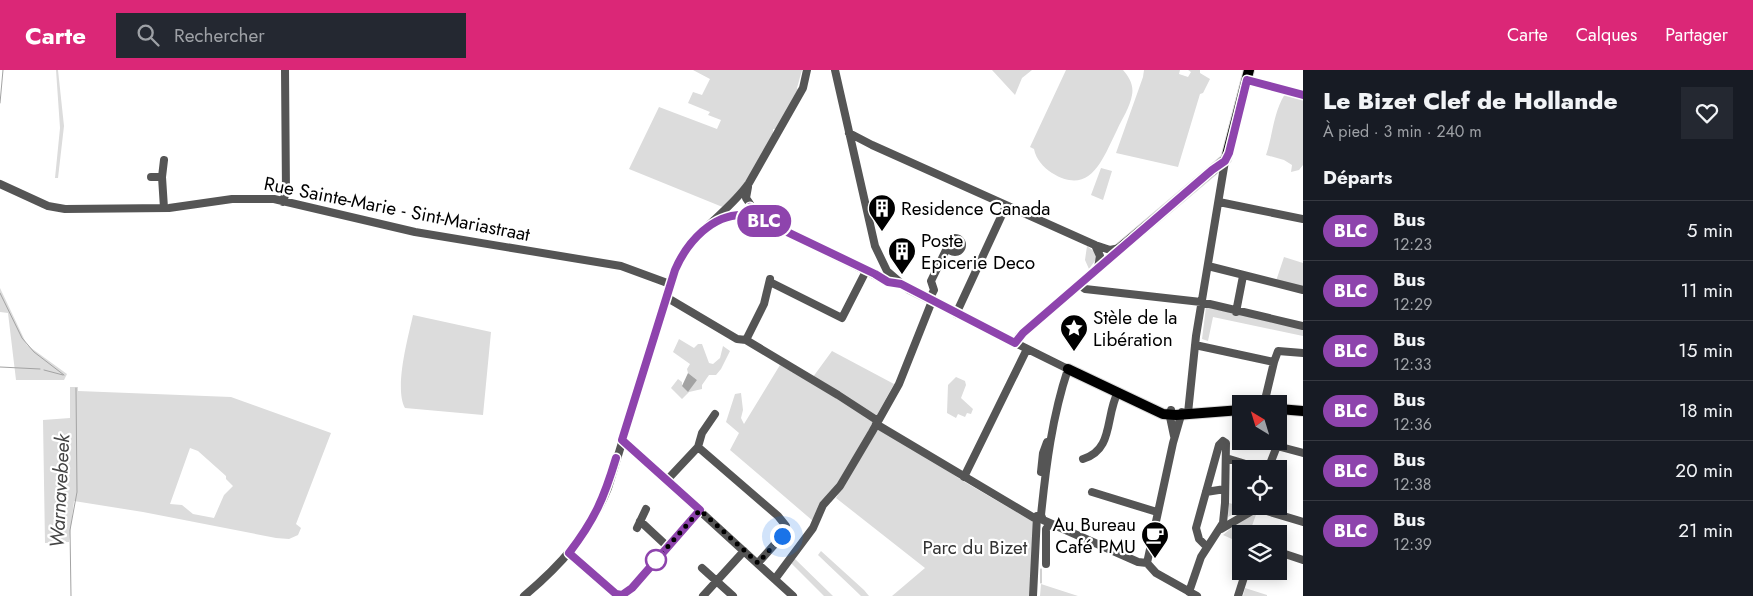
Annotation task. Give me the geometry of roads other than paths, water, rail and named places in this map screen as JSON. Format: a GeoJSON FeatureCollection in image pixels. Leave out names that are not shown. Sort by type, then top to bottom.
{"type":"FeatureCollection","features":[{"type":"Feature","properties":{"kind":"main road"},"geometry":{"type":"LineString","coordinates":[[1120,248],[1225,161],[1232,142],[1248,75]]}},
{"type":"Feature","properties":{"kind":"main road"},"geometry":{"type":"LineString","coordinates":[[1068,369],[1160,413],[1232,410]]}},
{"type":"Feature","properties":{"kind":"main road"},"geometry":{"type":"LineString","coordinates":[[1288,410],[1303,411]]}},
{"type":"Feature","properties":{"kind":"street"},"geometry":{"type":"LineString","coordinates":[[283,202],[286,192],[286,70]]}},
{"type":"Feature","properties":{"kind":"street"},"geometry":{"type":"LineString","coordinates":[[524,596],[549,576],[593,521],[602,502],[670,284],[684,251],[712,224],[730,211],[743,197],[803,88],[807,70]]}},
{"type":"Feature","properties":{"kind":"street"},"geometry":{"type":"LineString","coordinates":[[835,70],[875,246],[884,266],[901,284],[956,314],[1068,369],[1054,416],[1050,440],[1041,516],[1043,520],[1138,562],[1147,563],[1154,572],[1193,594],[1207,547],[1220,530],[1243,515]]}},
{"type":"Feature","properties":{"kind":"street"},"geometry":{"type":"LineString","coordinates":[[1248,75],[1303,95]]}},
{"type":"Feature","properties":{"kind":"street"},"geometry":{"type":"LineString","coordinates":[[849,133],[1095,245],[1110,250],[1120,248]]}},
{"type":"Feature","properties":{"kind":"street"},"geometry":{"type":"LineString","coordinates":[[854,154],[872,145]]}},
{"type":"Feature","properties":{"kind":"street"},"geometry":{"type":"LineString","coordinates":[[164,160],[162,177],[164,208]]}},
{"type":"Feature","properties":{"kind":"street"},"geometry":{"type":"LineString","coordinates":[[1147,563],[1174,440],[1185,412],[1201,302],[1225,161]]}},
{"type":"Feature","properties":{"kind":"street"},"geometry":{"type":"LineString","coordinates":[[150,177],[162,177]]}},
{"type":"Feature","properties":{"kind":"street","name":"Rue Sainte-Marie - Sint-Mariastraat"},"geometry":{"type":"LineString","coordinates":[[0,184],[58,208],[164,208],[251,198],[283,202],[416,232],[620,266],[670,284]]}},
{"type":"Feature","properties":{"kind":"street"},"geometry":{"type":"LineString","coordinates":[[743,197],[760,219]]}},
{"type":"Feature","properties":{"kind":"street"},"geometry":{"type":"LineString","coordinates":[[1219,202],[1303,219]]}},
{"type":"Feature","properties":{"kind":"street"},"geometry":{"type":"LineString","coordinates":[[956,314],[1006,206]]}},
{"type":"Feature","properties":{"kind":"street"},"geometry":{"type":"LineString","coordinates":[[745,215],[750,207]]}},
{"type":"Feature","properties":{"kind":"street"},"geometry":{"type":"LineString","coordinates":[[730,211],[760,219],[888,282],[901,284]]}},
{"type":"Feature","properties":{"kind":"street"},"geometry":{"type":"LineString","coordinates":[[1095,245],[1100,256],[1098,268]]}},
{"type":"Feature","properties":{"kind":"street"},"geometry":{"type":"LineString","coordinates":[[775,579],[813,528],[823,505],[840,486],[899,384],[931,300],[934,290],[931,280],[948,246]]}},
{"type":"Feature","properties":{"kind":"street"},"geometry":{"type":"LineString","coordinates":[[1015,343],[1019,336],[1120,248]]}},
{"type":"Feature","properties":{"kind":"street"},"geometry":{"type":"LineString","coordinates":[[875,274],[884,266]]}},
{"type":"Feature","properties":{"kind":"street"},"geometry":{"type":"LineString","coordinates":[[1208,266],[1303,290]]}},
{"type":"Feature","properties":{"kind":"street"},"geometry":{"type":"LineString","coordinates":[[746,340],[764,304],[770,280],[842,318],[866,270]]}},
{"type":"Feature","properties":{"kind":"street"},"geometry":{"type":"LineString","coordinates":[[1236,312],[1243,276]]}},
{"type":"Feature","properties":{"kind":"street"},"geometry":{"type":"LineString","coordinates":[[1079,285],[1085,289],[1201,302],[1236,312],[1303,326]]}},
{"type":"Feature","properties":{"kind":"street"},"geometry":{"type":"LineString","coordinates":[[666,297],[737,339],[746,340],[838,395],[877,423],[1036,519]]}},
{"type":"Feature","properties":{"kind":"street"},"geometry":{"type":"LineString","coordinates":[[1195,345],[1274,362]]}},
{"type":"Feature","properties":{"kind":"street"},"geometry":{"type":"LineString","coordinates":[[964,477],[1027,349]]}},
{"type":"Feature","properties":{"kind":"street"},"geometry":{"type":"LineString","coordinates":[[1266,395],[1278,351],[1303,353]]}},
{"type":"Feature","properties":{"kind":"street"},"geometry":{"type":"LineString","coordinates":[[1083,459],[1090,457],[1104,444],[1113,402],[1118,392]]}},
{"type":"Feature","properties":{"kind":"street"},"geometry":{"type":"LineString","coordinates":[[1171,412],[1174,440]]}},
{"type":"Feature","properties":{"kind":"street"},"geometry":{"type":"LineString","coordinates":[[667,480],[698,447],[702,433],[715,414]]}},
{"type":"Feature","properties":{"kind":"street"},"geometry":{"type":"LineString","coordinates":[[622,440],[793,596]]}},
{"type":"Feature","properties":{"kind":"street"},"geometry":{"type":"LineString","coordinates":[[1033,596],[1036,519],[1042,453],[1045,445],[1050,440]]}},
{"type":"Feature","properties":{"kind":"street"},"geometry":{"type":"LineString","coordinates":[[1207,547],[1199,539],[1196,531],[1219,445],[1223,441],[1226,443],[1226,489],[1224,514],[1220,530]]}},
{"type":"Feature","properties":{"kind":"street"},"geometry":{"type":"LineString","coordinates":[[1272,460],[1277,446],[1303,453]]}},
{"type":"Feature","properties":{"kind":"street"},"geometry":{"type":"LineString","coordinates":[[698,447],[784,522],[785,530],[782,536],[758,563]]}},
{"type":"Feature","properties":{"kind":"street"},"geometry":{"type":"LineString","coordinates":[[1226,458],[1233,460]]}},
{"type":"Feature","properties":{"kind":"street"},"geometry":{"type":"LineString","coordinates":[[1206,492],[1226,489]]}},
{"type":"Feature","properties":{"kind":"street"},"geometry":{"type":"LineString","coordinates":[[1092,492],[1157,512]]}},
{"type":"Feature","properties":{"kind":"street"},"geometry":{"type":"LineString","coordinates":[[646,509],[638,524],[668,547]]}},
{"type":"Feature","properties":{"kind":"street"},"geometry":{"type":"LineString","coordinates":[[569,553],[614,594],[626,595],[700,510]]}},
{"type":"Feature","properties":{"kind":"street"},"geometry":{"type":"LineString","coordinates":[[1282,515],[1303,522]]}},
{"type":"Feature","properties":{"kind":"street"},"geometry":{"type":"LineString","coordinates":[[1046,564],[1046,529],[1050,524]]}},
{"type":"Feature","properties":{"kind":"street"},"geometry":{"type":"LineString","coordinates":[[703,596],[744,551]]}},
{"type":"Feature","properties":{"kind":"street"},"geometry":{"type":"LineString","coordinates":[[1287,555],[1303,560]]}},
{"type":"Feature","properties":{"kind":"street"},"geometry":{"type":"LineString","coordinates":[[702,568],[733,596]]}},
{"type":"Feature","properties":{"kind":"street"},"geometry":{"type":"LineString","coordinates":[[1238,596],[1243,580]]}},
{"type":"Feature","properties":{"kind":"waterway","name":"Warnavebeek"},"geometry":{"type":"LineString","coordinates":[[0,103],[3,70]]}},
{"type":"Feature","properties":{"kind":"waterway","name":"Warnavebeek"},"geometry":{"type":"LineString","coordinates":[[0,293],[22,338],[34,352],[64,375]]}},
{"type":"Feature","properties":{"kind":"waterway"},"geometry":{"type":"LineString","coordinates":[[0,367],[40,369]]}},
{"type":"Feature","properties":{"kind":"waterway"},"geometry":{"type":"LineString","coordinates":[[44,370],[63,375]]}},
{"type":"Feature","properties":{"kind":"waterway","name":"Warnavebeek"},"geometry":{"type":"LineString","coordinates":[[71,596],[70,530],[77,492],[76,388]]}},
{"type":"Feature","properties":{"kind":"waterway"},"geometry":{"type":"LineString","coordinates":[[1041,569],[1041,583]]}},
{"type":"Feature","properties":{"kind":"place","name":"Residence Canada"},"geometry":{"type":"Point","coordinates":[882,232]}},
{"type":"Feature","properties":{"kind":"place","name":"Poste Epicerie Deco"},"geometry":{"type":"Point","coordinates":[902,275]}},
{"type":"Feature","properties":{"kind":"place","name":"Stèle de la Libération"},"geometry":{"type":"Point","coordinates":[1074,352]}},
{"type":"Feature","properties":{"kind":"place","name":"Au Bureau Café PMU"},"geometry":{"type":"Point","coordinates":[1155,559]}},
{"type":"Feature","properties":{"kind":"park label","name":"Parc du Bizet"},"geometry":{"type":"Point","coordinates":[975,547]}}]}
